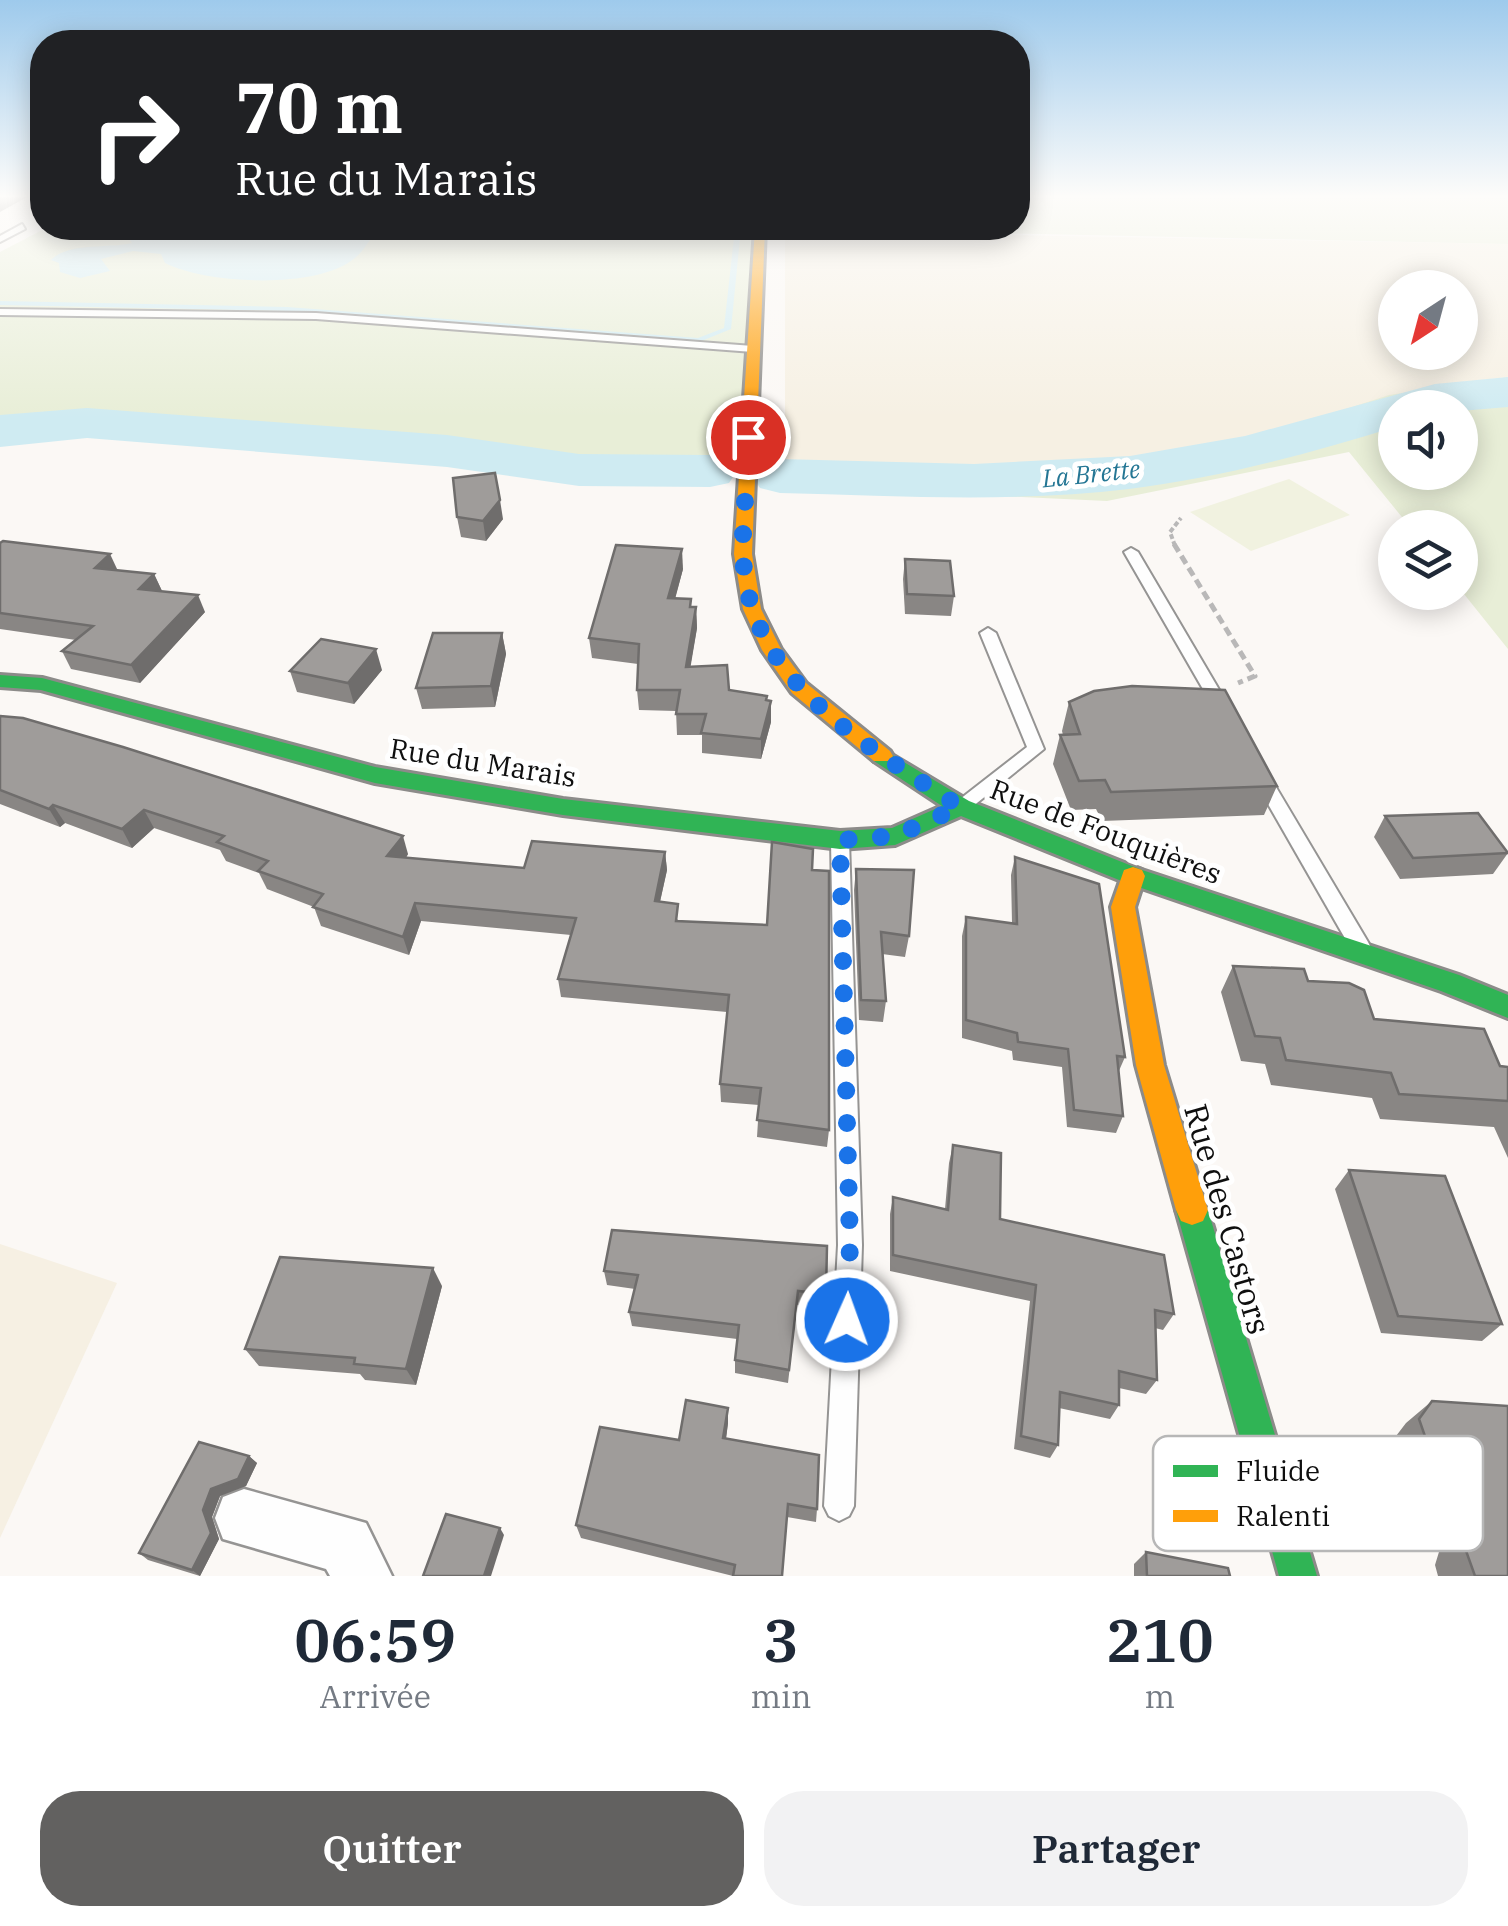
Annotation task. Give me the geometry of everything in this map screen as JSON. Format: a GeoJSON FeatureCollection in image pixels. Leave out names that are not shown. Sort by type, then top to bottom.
{"type":"FeatureCollection","features":[{"type":"Feature","properties":{"kind":"street","name":"Rue de Fouquières"},"geometry":{"type":"LineString","coordinates":[[758,271],[743,554],[752,608],[772,650],[821,710],[960,807],[1134,876],[1508,1006]]}},
{"type":"Feature","properties":{"kind":"street","name":"Rue du Marais"},"geometry":{"type":"LineString","coordinates":[[0,681],[42,684],[375,775],[563,807],[840,840],[895,836],[960,807]]}},
{"type":"Feature","properties":{"kind":"street","name":"Rue des Castors"},"geometry":{"type":"LineString","coordinates":[[1134,876],[1123,906],[1150,1065],[1257,1436]]}},
{"type":"Feature","properties":{"kind":"street"},"geometry":{"type":"LineString","coordinates":[[244,1518],[345,1544],[362,1576]]}},
{"type":"Feature","properties":{"kind":"street","name":"Rue des Castors"},"geometry":{"type":"LineString","coordinates":[[1291,1551],[1298,1576]]}},
{"type":"Feature","properties":{"kind":"lane"},"geometry":{"type":"LineString","coordinates":[[0,312],[316,316],[669,346],[754,349]]}},
{"type":"Feature","properties":{"kind":"lane"},"geometry":{"type":"LineString","coordinates":[[1131,552],[1232,726]]}},
{"type":"Feature","properties":{"kind":"lane"},"geometry":{"type":"LineString","coordinates":[[960,807],[1036,750],[988,632]]}},
{"type":"Feature","properties":{"kind":"lane"},"geometry":{"type":"LineString","coordinates":[[1250,758],[1364,953]]}},
{"type":"Feature","properties":{"kind":"lane"},"geometry":{"type":"LineString","coordinates":[[839,1506],[850,1245],[840,840]]}},
{"type":"Feature","properties":{"kind":"path"},"geometry":{"type":"LineString","coordinates":[[1181,518],[1170,532],[1177,552],[1255,676],[1213,693]]}},
{"type":"Feature","properties":{"kind":"shaded area"},"geometry":{"type":"Polygon","coordinates":[[[785,271],[1378,271],[1378,370],[1478,370],[1478,271],[1508,271],[1508,377],[1429,390],[1378,390],[1378,404],[1257,438],[1078,469],[785,464],[785,271]]]}},
{"type":"Feature","properties":{"kind":"shaded area"},"geometry":{"type":"Polygon","coordinates":[[[0,1244],[117,1283],[0,1538],[0,1244]]]}},
{"type":"Feature","properties":{"kind":"green space"},"geometry":{"type":"Polygon","coordinates":[[[0,271],[759,271],[748,459],[560,457],[306,425],[85,415],[0,417],[0,271]]]}},
{"type":"Feature","properties":{"kind":"green space"},"geometry":{"type":"Polygon","coordinates":[[[1508,377],[1508,649],[1477,610],[1478,510],[1396,510],[1380,490],[1478,490],[1478,390],[1422,390],[1508,377]]]}},
{"type":"Feature","properties":{"kind":"green space"},"geometry":{"type":"Polygon","coordinates":[[[1378,399],[1378,488],[1349,452],[1107,501],[782,486],[785,464],[1078,469],[1257,438],[1378,399]]]}},
{"type":"Feature","properties":{"kind":"green space"},"geometry":{"type":"Polygon","coordinates":[[[1289,479],[1350,515],[1251,551],[1190,512],[1289,479]]]}},
{"type":"Feature","properties":{"kind":"water"},"geometry":{"type":"Polygon","coordinates":[[[60,271],[110,271],[80,278],[60,271]]]}},
{"type":"Feature","properties":{"kind":"water"},"geometry":{"type":"Polygon","coordinates":[[[185,271],[330,271],[289,279],[207,276],[185,271]]]}},
{"type":"Feature","properties":{"kind":"building"},"geometry":{"type":"Polygon","coordinates":[[[495,473],[500,500],[483,521],[457,517],[453,478],[495,473]]]}},
{"type":"Feature","properties":{"kind":"building"},"geometry":{"type":"Polygon","coordinates":[[[3,541],[110,554],[95,568],[154,574],[139,589],[198,595],[131,665],[62,651],[93,626],[0,613],[3,541]]]}},
{"type":"Feature","properties":{"kind":"building"},"geometry":{"type":"Polygon","coordinates":[[[616,545],[682,549],[668,598],[691,599],[690,607],[696,607],[686,667],[727,665],[729,690],[767,696],[766,700],[771,701],[761,739],[701,733],[706,714],[676,714],[680,690],[637,690],[639,644],[589,638],[616,545]]]}},
{"type":"Feature","properties":{"kind":"building"},"geometry":{"type":"Polygon","coordinates":[[[905,559],[950,561],[954,596],[907,594],[905,559]]]}},
{"type":"Feature","properties":{"kind":"building"},"geometry":{"type":"Polygon","coordinates":[[[433,633],[502,633],[491,686],[416,688],[433,633]]]}},
{"type":"Feature","properties":{"kind":"building"},"geometry":{"type":"Polygon","coordinates":[[[321,639],[376,649],[348,683],[290,671],[321,639]]]}},
{"type":"Feature","properties":{"kind":"building"},"geometry":{"type":"Polygon","coordinates":[[[1132,686],[1225,690],[1277,786],[1111,792],[1105,780],[1079,781],[1060,735],[1080,734],[1069,702],[1094,691],[1132,686]]]}},
{"type":"Feature","properties":{"kind":"building"},"geometry":{"type":"Polygon","coordinates":[[[0,716],[23,718],[123,747],[403,836],[387,856],[524,868],[532,841],[665,852],[655,901],[678,904],[676,921],[767,925],[772,842],[813,849],[812,870],[829,871],[829,1130],[757,1120],[761,1088],[720,1084],[729,995],[558,979],[576,918],[415,903],[403,937],[313,907],[323,894],[258,871],[268,861],[217,842],[224,836],[144,810],[122,829],[53,805],[49,809],[0,790],[0,716]]]}},
{"type":"Feature","properties":{"kind":"building"},"geometry":{"type":"Polygon","coordinates":[[[1478,813],[1508,853],[1413,858],[1385,816],[1478,813]]]}},
{"type":"Feature","properties":{"kind":"building"},"geometry":{"type":"Polygon","coordinates":[[[1015,857],[1099,884],[1125,1057],[1117,1056],[1123,1116],[1074,1110],[1068,1049],[1018,1042],[1017,1033],[966,1020],[966,917],[1017,924],[1015,857]]]}},
{"type":"Feature","properties":{"kind":"building"},"geometry":{"type":"Polygon","coordinates":[[[856,869],[914,870],[909,936],[881,932],[886,1001],[861,1000],[856,869]]]}},
{"type":"Feature","properties":{"kind":"building"},"geometry":{"type":"Polygon","coordinates":[[[1233,966],[1304,969],[1308,981],[1349,983],[1364,990],[1374,1019],[1484,1029],[1500,1066],[1508,1067],[1508,1101],[1399,1094],[1391,1073],[1286,1060],[1280,1038],[1255,1036],[1233,966]]]}},
{"type":"Feature","properties":{"kind":"building"},"geometry":{"type":"Polygon","coordinates":[[[953,1145],[1001,1153],[1000,1219],[1164,1255],[1174,1314],[1155,1310],[1157,1380],[1119,1371],[1119,1405],[1060,1392],[1058,1445],[1021,1436],[1036,1285],[893,1255],[893,1197],[948,1210],[953,1145]]]}},
{"type":"Feature","properties":{"kind":"building"},"geometry":{"type":"Polygon","coordinates":[[[1349,1170],[1445,1176],[1502,1324],[1398,1316],[1349,1170]]]}},
{"type":"Feature","properties":{"kind":"building"},"geometry":{"type":"Polygon","coordinates":[[[612,1230],[827,1246],[826,1294],[798,1291],[789,1370],[735,1360],[739,1325],[629,1312],[638,1275],[604,1271],[612,1230]]]}},
{"type":"Feature","properties":{"kind":"building"},"geometry":{"type":"Polygon","coordinates":[[[280,1257],[433,1268],[406,1369],[354,1364],[355,1358],[245,1349],[280,1257]]]}},
{"type":"Feature","properties":{"kind":"building"},"geometry":{"type":"Polygon","coordinates":[[[686,1400],[728,1408],[723,1438],[819,1455],[817,1509],[788,1504],[782,1576],[733,1576],[735,1565],[576,1525],[600,1427],[679,1440],[686,1400]]]}},
{"type":"Feature","properties":{"kind":"building"},"geometry":{"type":"Polygon","coordinates":[[[1432,1401],[1508,1406],[1508,1576],[1475,1576],[1466,1551],[1483,1551],[1483,1436],[1425,1436],[1419,1419],[1432,1401]]]}},
{"type":"Feature","properties":{"kind":"building"},"geometry":{"type":"Polygon","coordinates":[[[199,1442],[249,1456],[238,1479],[211,1489],[203,1510],[211,1533],[192,1570],[139,1553],[199,1442]]]}},
{"type":"Feature","properties":{"kind":"building"},"geometry":{"type":"Polygon","coordinates":[[[446,1514],[500,1528],[484,1576],[423,1576],[446,1514]]]}},
{"type":"Feature","properties":{"kind":"building"},"geometry":{"type":"Polygon","coordinates":[[[1146,1552],[1228,1568],[1230,1576],[1147,1576],[1146,1552]]]}},
{"type":"Feature","properties":{"kind":"waterway"},"geometry":{"type":"LineString","coordinates":[[0,303],[287,309],[699,340],[727,329],[733,271]]}},
{"type":"Feature","properties":{"kind":"waterway","name":"La Brette"},"geometry":{"type":"LineString","coordinates":[[1478,395],[1508,392]]}},
{"type":"Feature","properties":{"kind":"waterway","name":"La Brette"},"geometry":{"type":"LineString","coordinates":[[780,476],[974,481],[1130,472],[1245,452],[1378,416]]}},
{"type":"Feature","properties":{"kind":"waterway"},"geometry":{"type":"LineString","coordinates":[[0,431],[87,423],[447,451],[579,470],[710,471]]}},
{"type":"Feature","properties":{"kind":"traffic: fast"},"geometry":{"type":"LineString","coordinates":[[0,681],[42,684],[375,775],[563,807],[840,840],[895,836],[961,807]]}},
{"type":"Feature","properties":{"kind":"traffic: fast"},"geometry":{"type":"LineString","coordinates":[[882,756],[961,807],[1133,876],[1450,983],[1508,1007]]}},
{"type":"Feature","properties":{"kind":"traffic: fast"},"geometry":{"type":"LineString","coordinates":[[1192,1210],[1257,1436]]}},
{"type":"Feature","properties":{"kind":"traffic: fast"},"geometry":{"type":"LineString","coordinates":[[1291,1551],[1298,1576]]}},
{"type":"Feature","properties":{"kind":"traffic: slow"},"geometry":{"type":"LineString","coordinates":[[758,271],[743,554],[752,609],[772,650],[799,688],[882,756]]}},
{"type":"Feature","properties":{"kind":"traffic: slow"},"geometry":{"type":"LineString","coordinates":[[1133,876],[1123,907],[1150,1065],[1192,1210]]}},
{"type":"Feature","properties":{"kind":"route"},"geometry":{"type":"LineString","coordinates":[[748,437],[743,554],[752,608],[772,650],[799,688],[821,710],[864,744],[960,807],[895,836],[840,840],[850,1245],[847,1320]]}}]}
